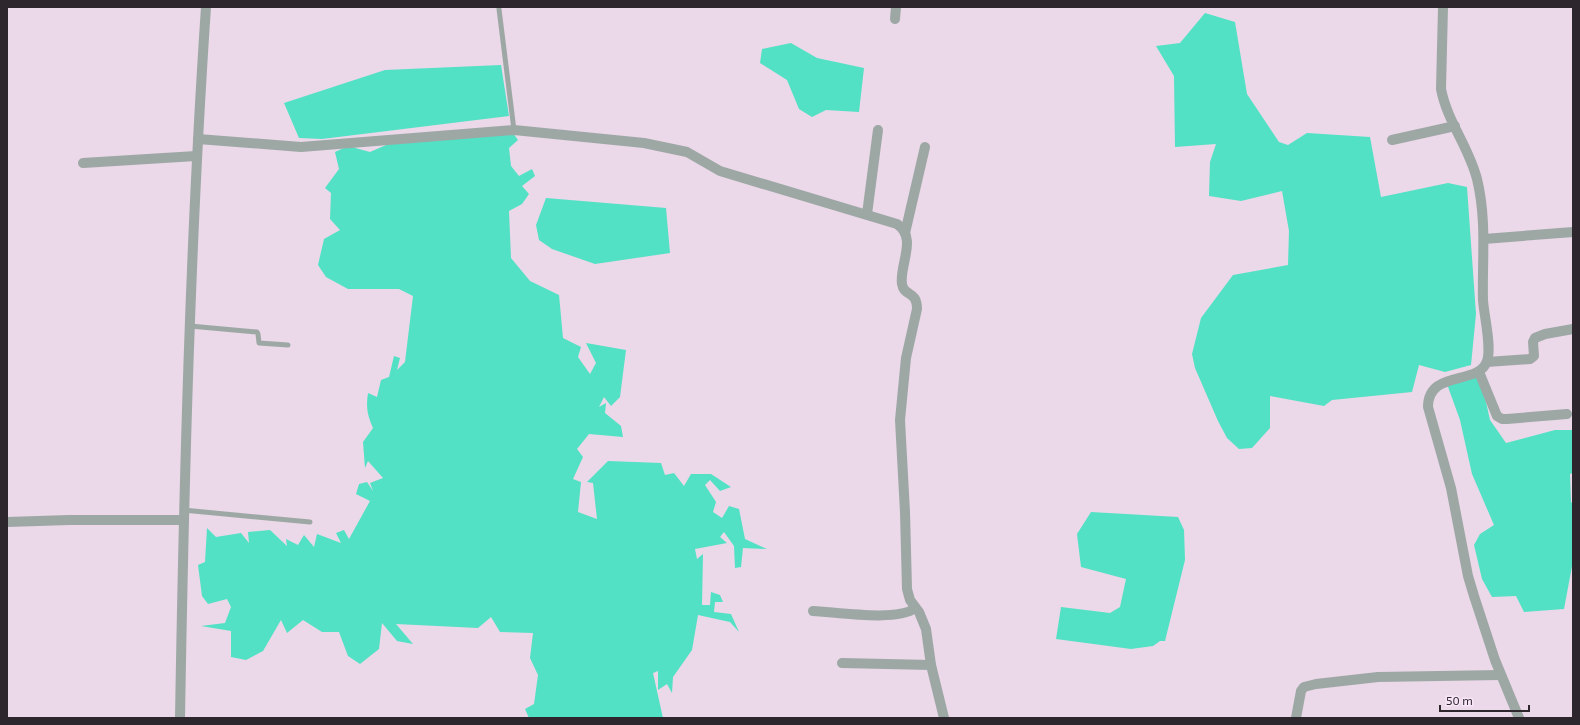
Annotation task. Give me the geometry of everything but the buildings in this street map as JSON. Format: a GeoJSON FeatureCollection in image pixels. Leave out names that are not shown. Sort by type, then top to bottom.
{"type":"FeatureCollection","features":[{"type":"Feature","properties":{"kind":"street"},"geometry":{"type":"LineString","coordinates":[[180,718],[183,515],[196,156],[206,7]]}},
{"type":"Feature","properties":{"kind":"street"},"geometry":{"type":"LineString","coordinates":[[895,19],[896,7]]}},
{"type":"Feature","properties":{"kind":"street"},"geometry":{"type":"LineString","coordinates":[[1444,7],[1441,89],[1443,102],[1466,150],[1476,178],[1484,240],[1483,300],[1488,346],[1487,362],[1479,372],[1442,384],[1430,395],[1428,407],[1451,488],[1470,583],[1500,675],[1519,718]]}},
{"type":"Feature","properties":{"kind":"street"},"geometry":{"type":"LineString","coordinates":[[1392,140],[1455,126]]}},
{"type":"Feature","properties":{"kind":"street"},"geometry":{"type":"LineString","coordinates":[[198,139],[301,147],[514,130],[644,142],[687,152],[720,171],[867,214],[902,227],[907,244],[902,284],[904,290],[916,299],[917,302],[906,358],[900,420],[907,589],[910,600],[924,622],[931,665],[944,718]]}},
{"type":"Feature","properties":{"kind":"street"},"geometry":{"type":"LineString","coordinates":[[867,214],[878,130]]}},
{"type":"Feature","properties":{"kind":"street"},"geometry":{"type":"LineString","coordinates":[[905,233],[925,146]]}},
{"type":"Feature","properties":{"kind":"street"},"geometry":{"type":"LineString","coordinates":[[83,163],[196,156]]}},
{"type":"Feature","properties":{"kind":"street"},"geometry":{"type":"LineString","coordinates":[[1484,240],[1573,232]]}},
{"type":"Feature","properties":{"kind":"street"},"geometry":{"type":"LineString","coordinates":[[1487,362],[1530,359],[1534,356],[1534,339],[1537,336],[1573,329]]}},
{"type":"Feature","properties":{"kind":"street"},"geometry":{"type":"LineString","coordinates":[[1479,372],[1499,418],[1507,419],[1567,414]]}},
{"type":"Feature","properties":{"kind":"street"},"geometry":{"type":"LineString","coordinates":[[7,522],[183,515]]}},
{"type":"Feature","properties":{"kind":"street"},"geometry":{"type":"LineString","coordinates":[[813,611],[886,616],[907,613],[916,608]]}},
{"type":"Feature","properties":{"kind":"street"},"geometry":{"type":"LineString","coordinates":[[842,663],[931,665]]}},
{"type":"Feature","properties":{"kind":"street"},"geometry":{"type":"LineString","coordinates":[[1296,718],[1301,691],[1304,688],[1316,684],[1378,677],[1500,675]]}},
{"type":"Feature","properties":{"kind":"lane"},"geometry":{"type":"LineString","coordinates":[[499,9],[514,130]]}},
{"type":"Feature","properties":{"kind":"lane"},"geometry":{"type":"LineString","coordinates":[[190,326],[257,332],[259,343],[288,345]]}},
{"type":"Feature","properties":{"kind":"lane"},"geometry":{"type":"LineString","coordinates":[[183,515],[310,522]]}},
{"type":"Feature","properties":{"kind":"shaded area"},"geometry":{"type":"Polygon","coordinates":[[[1205,13],[1235,22],[1247,94],[1279,142],[1288,145],[1307,133],[1370,137],[1381,197],[1448,183],[1467,187],[1476,314],[1471,365],[1445,372],[1419,365],[1412,392],[1332,400],[1324,406],[1270,396],[1270,428],[1252,448],[1239,449],[1227,438],[1195,368],[1192,354],[1201,318],[1233,275],[1288,265],[1289,231],[1282,191],[1241,201],[1209,196],[1210,162],[1216,144],[1175,147],[1174,76],[1156,46],[1180,43],[1205,13]]]}},
{"type":"Feature","properties":{"kind":"shaded area"},"geometry":{"type":"Polygon","coordinates":[[[791,43],[817,58],[864,68],[859,112],[826,110],[812,117],[799,109],[787,80],[760,63],[762,49],[791,43]]]}},
{"type":"Feature","properties":{"kind":"shaded area"},"geometry":{"type":"Polygon","coordinates":[[[501,65],[509,116],[322,139],[299,138],[284,103],[385,70],[501,65]]]}},
{"type":"Feature","properties":{"kind":"shaded area"},"geometry":{"type":"Polygon","coordinates":[[[513,133],[518,140],[509,148],[511,166],[519,176],[532,169],[535,176],[522,186],[529,194],[522,204],[509,211],[511,258],[530,281],[559,295],[563,338],[581,347],[578,357],[590,374],[596,363],[586,343],[626,350],[620,397],[611,406],[604,397],[599,407],[606,403],[605,413],[621,426],[623,437],[589,434],[577,449],[583,457],[573,479],[581,482],[578,512],[597,519],[593,483],[587,482],[608,461],[661,463],[665,475],[674,473],[684,486],[691,474],[711,474],[731,487],[720,491],[710,480],[705,485],[716,502],[713,512],[722,518],[729,506],[739,509],[745,539],[767,549],[743,548],[741,567],[735,568],[734,546],[724,532],[720,537],[727,543],[695,549],[697,559],[703,554],[702,605],[710,605],[711,592],[720,595],[723,602],[715,602],[714,612],[731,614],[739,632],[730,622],[698,615],[692,650],[673,677],[672,693],[667,684],[658,690],[658,671],[653,673],[663,718],[529,718],[525,709],[534,704],[538,675],[530,658],[533,633],[500,632],[491,617],[478,628],[396,624],[413,644],[397,641],[382,623],[379,649],[360,664],[348,656],[339,632],[322,632],[303,620],[287,633],[281,620],[263,651],[246,660],[231,657],[231,631],[201,626],[225,623],[231,607],[227,599],[208,604],[202,596],[198,565],[205,562],[207,528],[216,537],[241,533],[249,543],[248,532],[270,530],[287,546],[286,539],[298,545],[304,535],[314,547],[317,534],[341,543],[336,533],[344,530],[349,539],[370,501],[356,494],[359,484],[367,482],[373,491],[370,483],[383,478],[368,461],[365,468],[363,442],[373,428],[369,419],[367,403],[368,393],[377,397],[381,380],[389,377],[394,356],[400,358],[397,370],[405,362],[413,296],[399,289],[348,289],[326,277],[318,265],[324,239],[340,230],[330,219],[331,193],[325,188],[339,169],[335,152],[348,146],[370,152],[400,139],[513,133]]]}},
{"type":"Feature","properties":{"kind":"shaded area"},"geometry":{"type":"Polygon","coordinates":[[[546,198],[666,208],[670,253],[595,264],[552,249],[539,240],[536,225],[546,198]]]}},
{"type":"Feature","properties":{"kind":"shaded area"},"geometry":{"type":"Polygon","coordinates":[[[1480,375],[1490,420],[1506,443],[1555,430],[1573,430],[1573,473],[1570,474],[1571,502],[1573,504],[1573,561],[1564,609],[1524,612],[1516,596],[1492,597],[1482,579],[1474,545],[1480,534],[1494,525],[1472,474],[1460,420],[1447,384],[1480,375]]]}},
{"type":"Feature","properties":{"kind":"shaded area"},"geometry":{"type":"Polygon","coordinates":[[[1091,512],[1178,517],[1184,530],[1185,560],[1165,641],[1160,641],[1153,646],[1131,649],[1056,639],[1061,607],[1110,613],[1120,607],[1126,579],[1081,567],[1077,534],[1091,512]]]}}]}
